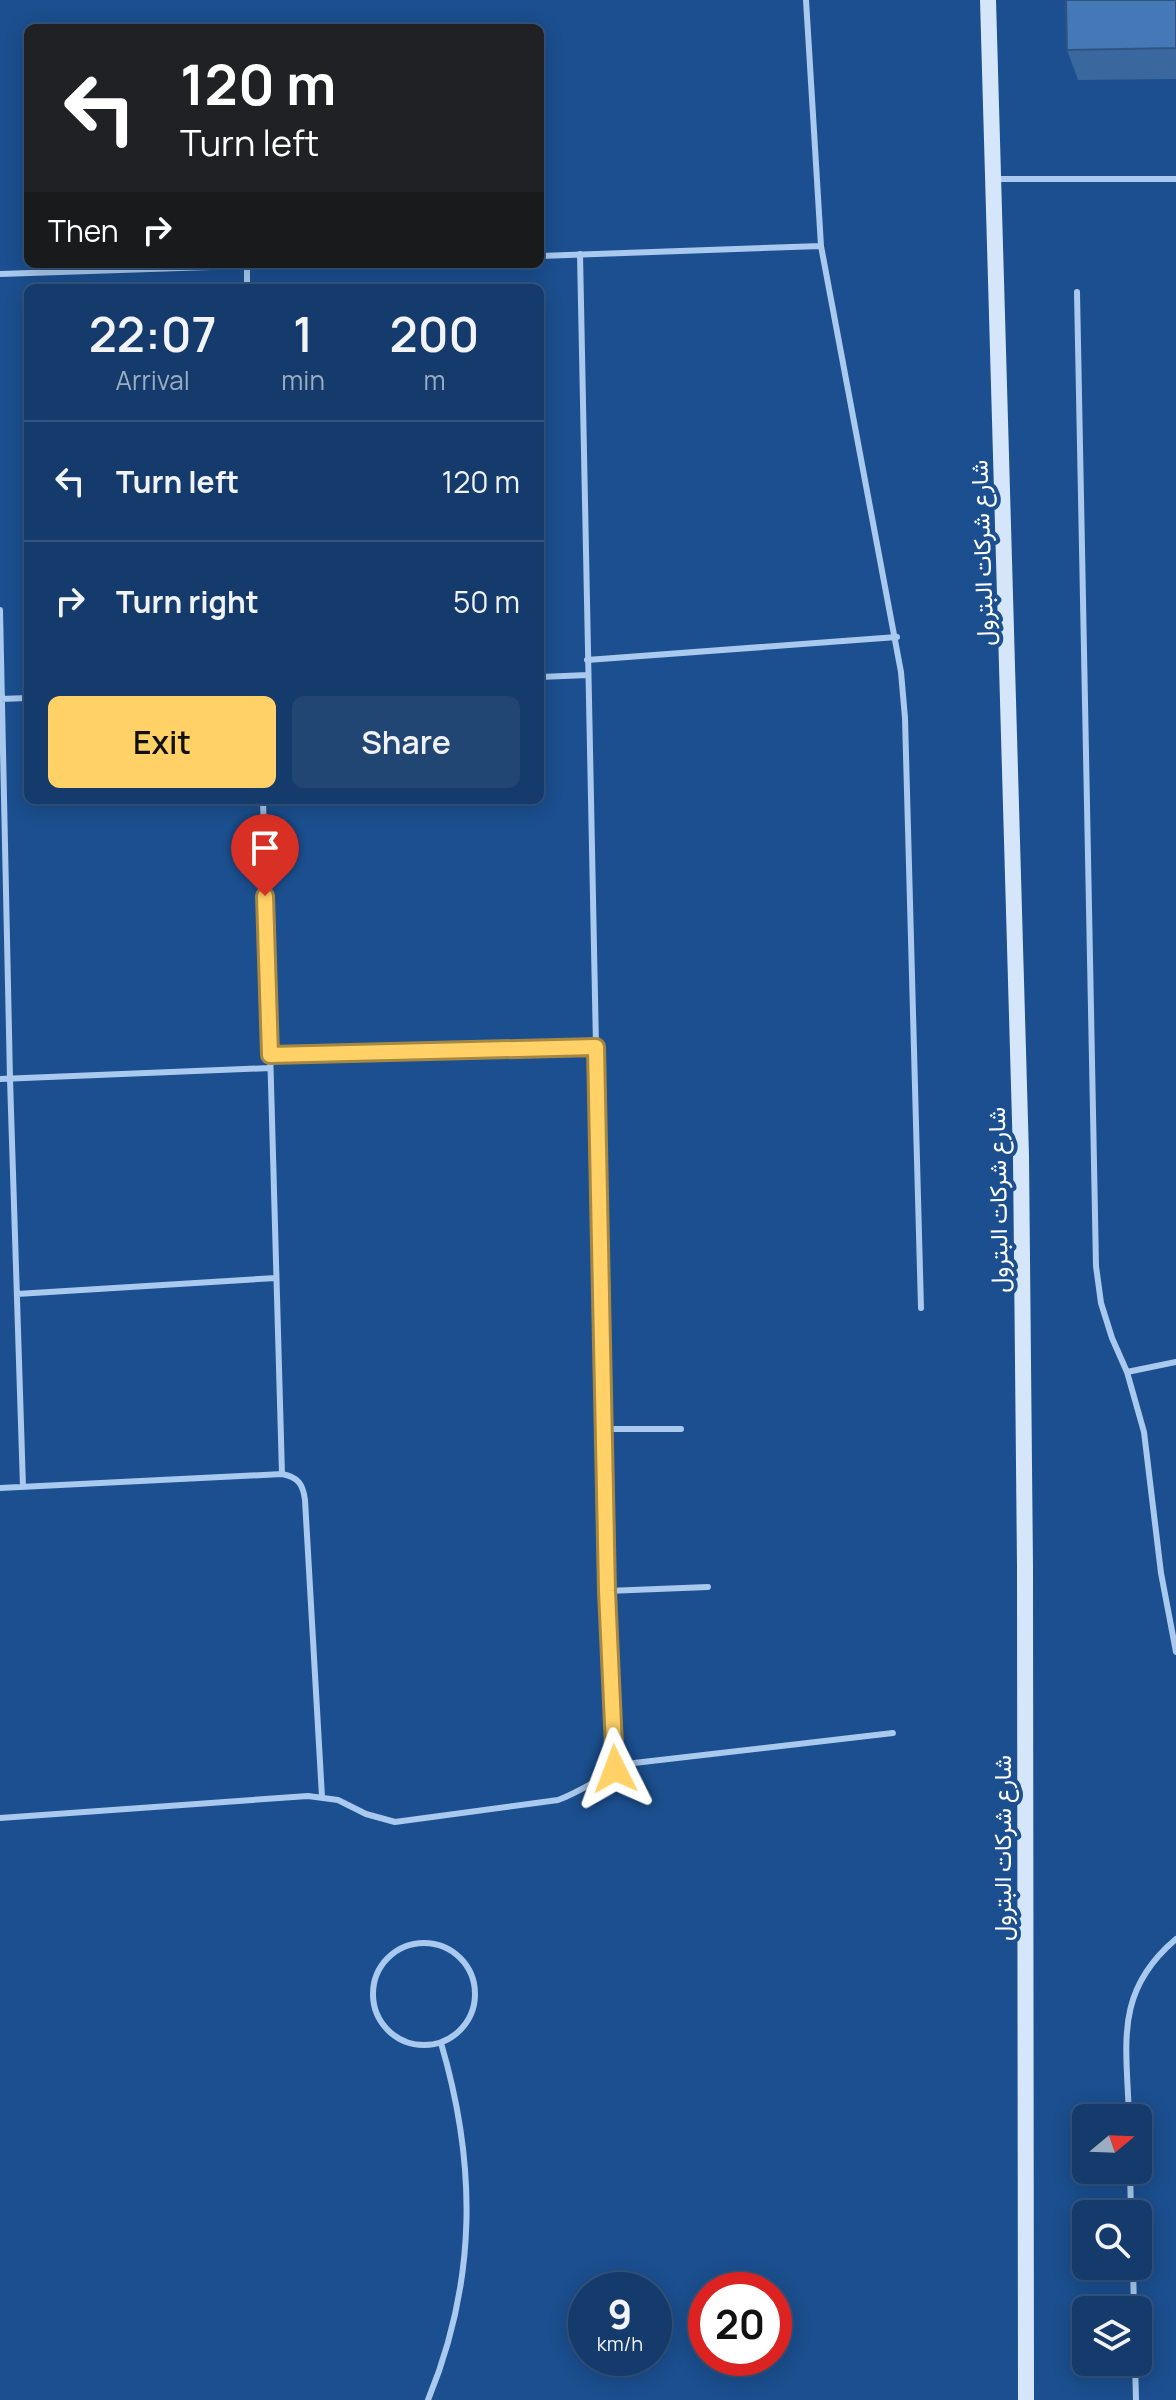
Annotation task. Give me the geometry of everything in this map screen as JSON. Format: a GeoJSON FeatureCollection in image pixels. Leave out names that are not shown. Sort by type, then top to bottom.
{"type":"FeatureCollection","features":[{"type":"Feature","properties":{"kind":"street","name":"شارع شركات البترول"},"geometry":{"type":"LineString","coordinates":[[988,0],[1021,1156],[1026,2400]]}},
{"type":"Feature","properties":{"kind":"lane"},"geometry":{"type":"LineString","coordinates":[[806,0],[821,246],[897,637],[905,718],[921,1308]]}},
{"type":"Feature","properties":{"kind":"lane"},"geometry":{"type":"LineString","coordinates":[[994,179],[1176,179]]}},
{"type":"Feature","properties":{"kind":"lane"},"geometry":{"type":"LineString","coordinates":[[544,256],[821,246]]}},
{"type":"Feature","properties":{"kind":"lane"},"geometry":{"type":"LineString","coordinates":[[580,254],[607,1591],[615,1769]]}},
{"type":"Feature","properties":{"kind":"lane"},"geometry":{"type":"LineString","coordinates":[[0,274],[185,268]]}},
{"type":"Feature","properties":{"kind":"lane"},"geometry":{"type":"LineString","coordinates":[[1077,292],[1096,1266],[1101,1303],[1127,1372],[1144,1432],[1161,1573],[1176,1652]]}},
{"type":"Feature","properties":{"kind":"lane"},"geometry":{"type":"LineString","coordinates":[[0,610],[23,1487]]}},
{"type":"Feature","properties":{"kind":"lane"},"geometry":{"type":"LineString","coordinates":[[587,660],[897,637]]}},
{"type":"Feature","properties":{"kind":"lane"},"geometry":{"type":"LineString","coordinates":[[544,677],[588,675]]}},
{"type":"Feature","properties":{"kind":"lane"},"geometry":{"type":"LineString","coordinates":[[1,699],[24,698]]}},
{"type":"Feature","properties":{"kind":"lane"},"geometry":{"type":"LineString","coordinates":[[263,804],[282,1474]]}},
{"type":"Feature","properties":{"kind":"lane"},"geometry":{"type":"LineString","coordinates":[[270,1055],[596,1047]]}},
{"type":"Feature","properties":{"kind":"lane"},"geometry":{"type":"LineString","coordinates":[[0,1079],[270,1068]]}},
{"type":"Feature","properties":{"kind":"lane"},"geometry":{"type":"LineString","coordinates":[[17,1294],[276,1278]]}},
{"type":"Feature","properties":{"kind":"lane"},"geometry":{"type":"LineString","coordinates":[[1127,1372],[1176,1362]]}},
{"type":"Feature","properties":{"kind":"lane"},"geometry":{"type":"LineString","coordinates":[[604,1429],[681,1429]]}},
{"type":"Feature","properties":{"kind":"lane"},"geometry":{"type":"LineString","coordinates":[[0,1488],[282,1474],[297,1479],[304,1489],[305,1500],[322,1797]]}},
{"type":"Feature","properties":{"kind":"lane"},"geometry":{"type":"LineString","coordinates":[[607,1591],[708,1587]]}},
{"type":"Feature","properties":{"kind":"lane"},"geometry":{"type":"LineString","coordinates":[[0,1818],[308,1796],[338,1800],[380,1819],[411,1821],[558,1800],[578,1792],[615,1769],[634,1763],[893,1733]]}},
{"type":"Feature","properties":{"kind":"lane"},"geometry":{"type":"LineString","coordinates":[[1129,2104],[1126,2027],[1130,2006],[1137,1986],[1161,1952],[1176,1939]]}},
{"type":"Feature","properties":{"kind":"lane"},"geometry":{"type":"LineString","coordinates":[[424,1943],[441,1946],[456,1955],[468,1969],[474,1985],[474,2003],[468,2020],[457,2034],[441,2043],[407,2043],[392,2034],[380,2020],[374,2003],[374,1986],[379,1969],[391,1955],[406,1946],[424,1943]]}},
{"type":"Feature","properties":{"kind":"lane"},"geometry":{"type":"LineString","coordinates":[[1161,1952],[1176,1949]]}},
{"type":"Feature","properties":{"kind":"lane"},"geometry":{"type":"LineString","coordinates":[[428,2400],[455,2320],[464,2267],[468,2214],[462,2127],[454,2085],[441,2043]]}},
{"type":"Feature","properties":{"kind":"lane"},"geometry":{"type":"LineString","coordinates":[[1135,2376],[1136,2400]]}},
{"type":"Feature","properties":{"kind":"building"},"geometry":{"type":"Polygon","coordinates":[[[1066,0],[1176,0],[1176,48],[1067,50],[1066,0]]]}},
{"type":"Feature","properties":{"kind":"route"},"geometry":{"type":"LineString","coordinates":[[265,896],[270,1055],[596,1047],[607,1591],[615,1769]]}}]}
